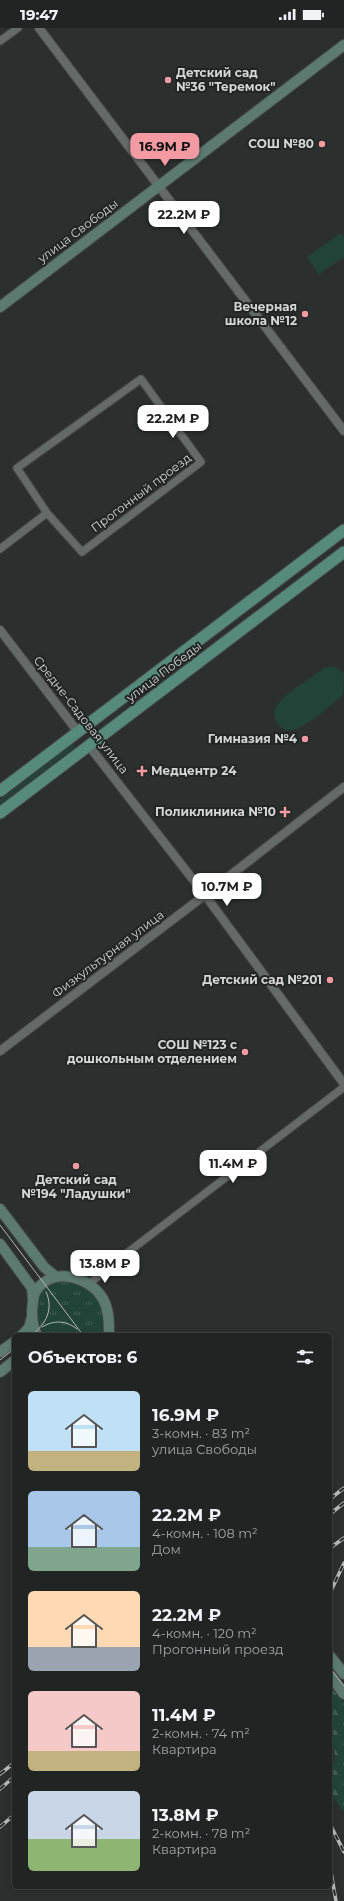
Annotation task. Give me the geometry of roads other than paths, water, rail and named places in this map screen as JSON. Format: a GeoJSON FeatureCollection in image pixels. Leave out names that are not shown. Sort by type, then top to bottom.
{"type":"FeatureCollection","features":[{"type":"Feature","properties":{"kind":"main road","name":"улица Свободы"},"geometry":{"type":"LineString","coordinates":[[0,307],[344,45]]}},
{"type":"Feature","properties":{"kind":"main road","name":"улица Победы"},"geometry":{"type":"LineString","coordinates":[[0,791],[344,530]]}},
{"type":"Feature","properties":{"kind":"main road","name":"улица Победы"},"geometry":{"type":"LineString","coordinates":[[0,813],[344,552]]}},
{"type":"Feature","properties":{"kind":"main road","name":"Средне-Садовая улица"},"geometry":{"type":"LineString","coordinates":[[78,732],[89,746]]}},
{"type":"Feature","properties":{"kind":"main road"},"geometry":{"type":"LineString","coordinates":[[0,1209],[44,1267],[56,1277]]}},
{"type":"Feature","properties":{"kind":"main road"},"geometry":{"type":"LineString","coordinates":[[0,1244],[32,1288],[32,1317],[29,1328],[24,1333]]}},
{"type":"Feature","properties":{"kind":"main road"},"geometry":{"type":"LineString","coordinates":[[33,1298],[41,1285],[56,1277],[72,1277],[89,1284],[98,1292],[108,1311],[109,1333]]}},
{"type":"Feature","properties":{"kind":"main road"},"geometry":{"type":"LineString","coordinates":[[32,1317],[36,1333]]}},
{"type":"Feature","properties":{"kind":"main road"},"geometry":{"type":"LineString","coordinates":[[0,1352],[12,1343]]}},
{"type":"Feature","properties":{"kind":"main road"},"geometry":{"type":"LineString","coordinates":[[0,1372],[12,1363]]}},
{"type":"Feature","properties":{"kind":"main road"},"geometry":{"type":"LineString","coordinates":[[332,1659],[344,1674]]}},
{"type":"Feature","properties":{"kind":"main road"},"geometry":{"type":"LineString","coordinates":[[332,1678],[344,1694]]}},
{"type":"Feature","properties":{"kind":"street"},"geometry":{"type":"LineString","coordinates":[[0,41],[18,28]]}},
{"type":"Feature","properties":{"kind":"street"},"geometry":{"type":"LineString","coordinates":[[39,28],[344,431]]}},
{"type":"Feature","properties":{"kind":"street","name":"Прогонный проезд"},"geometry":{"type":"LineString","coordinates":[[141,379],[201,462],[82,552],[47,513],[17,468],[141,379]]}},
{"type":"Feature","properties":{"kind":"street"},"geometry":{"type":"LineString","coordinates":[[0,549],[47,513]]}},
{"type":"Feature","properties":{"kind":"street","name":"Средне-Садовая улица"},"geometry":{"type":"LineString","coordinates":[[0,630],[78,732]]}},
{"type":"Feature","properties":{"kind":"street","name":"Средне-Садовая улица"},"geometry":{"type":"LineString","coordinates":[[89,746],[205,895],[344,1084]]}},
{"type":"Feature","properties":{"kind":"street","name":"Физкультурная улица"},"geometry":{"type":"LineString","coordinates":[[0,1051],[344,787]]}},
{"type":"Feature","properties":{"kind":"street"},"geometry":{"type":"LineString","coordinates":[[89,1284],[110,1266],[344,1087]]}},
{"type":"Feature","properties":{"kind":"tram line"},"geometry":{"type":"LineString","coordinates":[[0,1225],[81,1333]]}},
{"type":"Feature","properties":{"kind":"tram line"},"geometry":{"type":"LineString","coordinates":[[34,1333],[45,1321],[49,1310],[46,1292]]}},
{"type":"Feature","properties":{"kind":"tram line"},"geometry":{"type":"LineString","coordinates":[[42,1327],[51,1323],[60,1322],[69,1324],[77,1329]]}},
{"type":"Feature","properties":{"kind":"tram line"},"geometry":{"type":"LineString","coordinates":[[0,1360],[12,1351]]}},
{"type":"Feature","properties":{"kind":"tram line"},"geometry":{"type":"LineString","coordinates":[[332,1671],[344,1686]]}},
{"type":"Feature","properties":{"kind":"railway"},"geometry":{"type":"LineString","coordinates":[[332,1497],[344,1488]]}},
{"type":"Feature","properties":{"kind":"railway"},"geometry":{"type":"LineString","coordinates":[[332,1512],[344,1503]]}},
{"type":"Feature","properties":{"kind":"railway"},"geometry":{"type":"LineString","coordinates":[[332,1547],[344,1538]]}},
{"type":"Feature","properties":{"kind":"railway"},"geometry":{"type":"LineString","coordinates":[[332,1589],[344,1563]]}},
{"type":"Feature","properties":{"kind":"railway"},"geometry":{"type":"LineString","coordinates":[[0,1774],[12,1765]]}},
{"type":"Feature","properties":{"kind":"railway"},"geometry":{"type":"LineString","coordinates":[[0,1789],[12,1779]]}},
{"type":"Feature","properties":{"kind":"railway"},"geometry":{"type":"LineString","coordinates":[[0,1827],[12,1817]]}},
{"type":"Feature","properties":{"kind":"railway"},"geometry":{"type":"LineString","coordinates":[[332,1828],[344,1852]]}},
{"type":"Feature","properties":{"kind":"railway"},"geometry":{"type":"LineString","coordinates":[[332,1878],[336,1901]]}},
{"type":"Feature","properties":{"kind":"place","name":"Детский сад №36 \"Теремок\""},"geometry":{"type":"Point","coordinates":[168,80]}},
{"type":"Feature","properties":{"kind":"place","name":"СОШ №80"},"geometry":{"type":"Point","coordinates":[322,144]}},
{"type":"Feature","properties":{"kind":"place","name":"Вечерная школа №12"},"geometry":{"type":"Point","coordinates":[305,314]}},
{"type":"Feature","properties":{"kind":"place","name":"Гимназия №4"},"geometry":{"type":"Point","coordinates":[305,739]}},
{"type":"Feature","properties":{"kind":"place","name":"Медцентр 24"},"geometry":{"type":"Point","coordinates":[142,771]}},
{"type":"Feature","properties":{"kind":"place","name":"Поликлиника №10"},"geometry":{"type":"Point","coordinates":[285,812]}},
{"type":"Feature","properties":{"kind":"place","name":"Детский сад №201"},"geometry":{"type":"Point","coordinates":[330,980]}},
{"type":"Feature","properties":{"kind":"place","name":"СОШ №123 с дошкольным отделением"},"geometry":{"type":"Point","coordinates":[245,1052]}},
{"type":"Feature","properties":{"kind":"place","name":"Детский сад №194 \"Ладушки\""},"geometry":{"type":"Point","coordinates":[76,1166]}}]}
